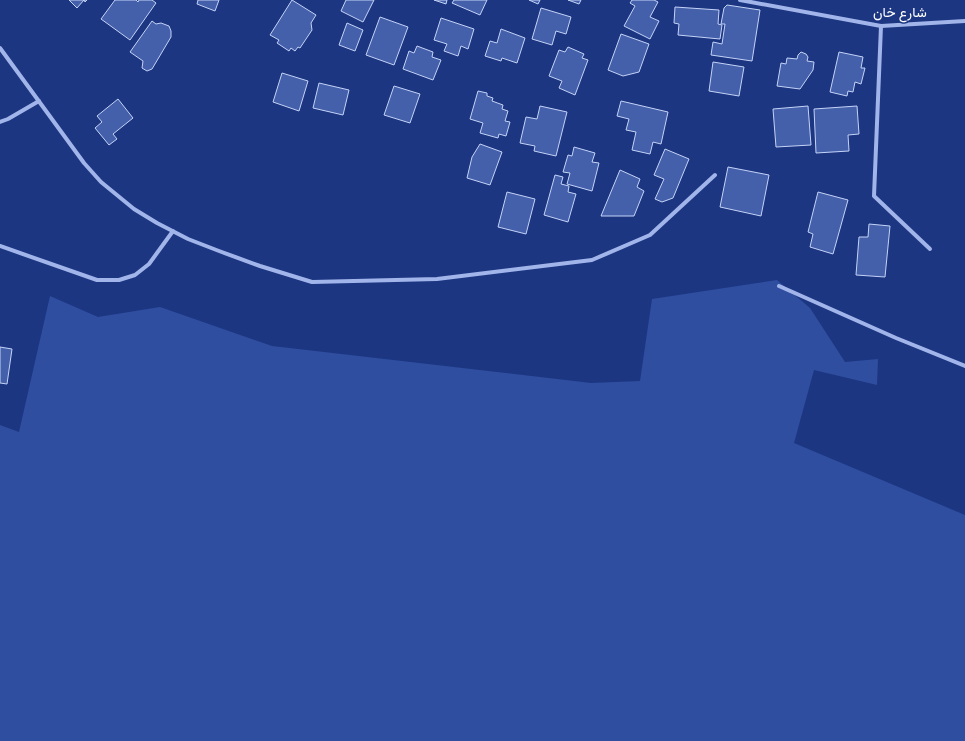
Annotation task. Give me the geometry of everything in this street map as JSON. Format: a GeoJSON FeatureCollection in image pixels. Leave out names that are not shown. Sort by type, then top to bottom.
{"type":"FeatureCollection","features":[{"type":"Feature","properties":{"kind":"street","name":"شارع خان"},"geometry":{"type":"LineString","coordinates":[[740,0],[881,26],[965,21]]}},
{"type":"Feature","properties":{"kind":"street"},"geometry":{"type":"LineString","coordinates":[[881,26],[874,196],[930,249]]}},
{"type":"Feature","properties":{"kind":"street"},"geometry":{"type":"LineString","coordinates":[[0,48],[84,163],[101,182],[134,209],[188,239],[260,266],[312,282],[437,279],[592,260],[650,235],[716,176]]}},
{"type":"Feature","properties":{"kind":"street"},"geometry":{"type":"LineString","coordinates":[[0,122],[39,101]]}},
{"type":"Feature","properties":{"kind":"street"},"geometry":{"type":"LineString","coordinates":[[0,246],[97,280],[119,280],[135,275],[149,264],[173,231]]}},
{"type":"Feature","properties":{"kind":"street"},"geometry":{"type":"LineString","coordinates":[[779,286],[896,338],[965,366]]}},
{"type":"Feature","properties":{"kind":"shaded area"},"geometry":{"type":"Polygon","coordinates":[[[777,280],[810,308],[845,362],[878,359],[877,385],[814,370],[794,443],[965,515],[965,741],[0,741],[0,425],[19,432],[50,296],[98,317],[160,307],[272,346],[591,383],[640,381],[652,299],[777,280]]]}},
{"type":"Feature","properties":{"kind":"building"},"geometry":{"type":"Polygon","coordinates":[[[69,0],[84,0],[77,8],[69,0]]]}},
{"type":"Feature","properties":{"kind":"building"},"geometry":{"type":"Polygon","coordinates":[[[115,0],[136,0],[138,2],[139,0],[152,0],[156,3],[130,40],[101,19],[115,0]]]}},
{"type":"Feature","properties":{"kind":"building"},"geometry":{"type":"Polygon","coordinates":[[[198,0],[219,0],[215,11],[197,4],[198,0]]]}},
{"type":"Feature","properties":{"kind":"building"},"geometry":{"type":"Polygon","coordinates":[[[292,0],[316,15],[311,23],[312,30],[300,48],[298,47],[295,51],[291,48],[289,51],[277,43],[279,40],[270,35],[292,0]]]}},
{"type":"Feature","properties":{"kind":"building"},"geometry":{"type":"Polygon","coordinates":[[[346,0],[374,0],[363,22],[341,11],[346,0]]]}},
{"type":"Feature","properties":{"kind":"building"},"geometry":{"type":"Polygon","coordinates":[[[434,0],[447,0],[446,4],[434,0]]]}},
{"type":"Feature","properties":{"kind":"building"},"geometry":{"type":"Polygon","coordinates":[[[454,0],[487,0],[480,15],[452,3],[454,0]]]}},
{"type":"Feature","properties":{"kind":"building"},"geometry":{"type":"Polygon","coordinates":[[[529,0],[540,0],[538,4],[529,0]]]}},
{"type":"Feature","properties":{"kind":"building"},"geometry":{"type":"Polygon","coordinates":[[[568,0],[581,0],[579,4],[568,0]]]}},
{"type":"Feature","properties":{"kind":"building"},"geometry":{"type":"Polygon","coordinates":[[[632,0],[654,0],[658,2],[650,17],[659,21],[650,39],[624,26],[635,6],[630,3],[632,0]]]}},
{"type":"Feature","properties":{"kind":"building"},"geometry":{"type":"Polygon","coordinates":[[[727,5],[760,10],[752,61],[711,55],[713,42],[722,44],[725,24],[721,24],[724,8],[727,5]]]}},
{"type":"Feature","properties":{"kind":"building"},"geometry":{"type":"Polygon","coordinates":[[[675,7],[719,10],[718,24],[722,25],[720,39],[678,35],[679,24],[674,23],[675,7]]]}},
{"type":"Feature","properties":{"kind":"building"},"geometry":{"type":"Polygon","coordinates":[[[541,8],[571,17],[566,34],[556,31],[552,45],[532,39],[541,8]]]}},
{"type":"Feature","properties":{"kind":"building"},"geometry":{"type":"Polygon","coordinates":[[[380,17],[408,27],[394,65],[366,55],[380,17]]]}},
{"type":"Feature","properties":{"kind":"building"},"geometry":{"type":"Polygon","coordinates":[[[441,18],[474,29],[468,49],[461,46],[458,56],[444,51],[447,44],[434,40],[441,18]]]}},
{"type":"Feature","properties":{"kind":"building"},"geometry":{"type":"Polygon","coordinates":[[[152,21],[156,24],[161,23],[169,26],[171,37],[152,69],[147,71],[142,68],[143,61],[130,52],[152,21]]]}},
{"type":"Feature","properties":{"kind":"building"},"geometry":{"type":"Polygon","coordinates":[[[347,23],[363,30],[355,51],[339,45],[347,23]]]}},
{"type":"Feature","properties":{"kind":"building"},"geometry":{"type":"Polygon","coordinates":[[[501,29],[525,38],[517,63],[502,58],[501,61],[485,56],[490,41],[497,43],[501,29]]]}},
{"type":"Feature","properties":{"kind":"building"},"geometry":{"type":"Polygon","coordinates":[[[621,34],[649,44],[639,72],[623,76],[608,70],[621,34]]]}},
{"type":"Feature","properties":{"kind":"building"},"geometry":{"type":"Polygon","coordinates":[[[417,46],[433,52],[432,57],[441,60],[433,80],[403,69],[409,51],[414,53],[417,46]]]}},
{"type":"Feature","properties":{"kind":"building"},"geometry":{"type":"Polygon","coordinates":[[[568,47],[584,54],[582,58],[588,60],[575,95],[559,88],[562,81],[549,76],[559,50],[565,52],[568,47]]]}},
{"type":"Feature","properties":{"kind":"building"},"geometry":{"type":"Polygon","coordinates":[[[801,52],[806,54],[808,57],[807,61],[814,62],[813,70],[800,89],[777,86],[781,63],[786,64],[787,58],[797,59],[801,52]]]}},
{"type":"Feature","properties":{"kind":"building"},"geometry":{"type":"Polygon","coordinates":[[[839,52],[863,57],[861,68],[865,68],[861,84],[855,82],[853,92],[848,91],[847,96],[830,92],[839,52]]]}},
{"type":"Feature","properties":{"kind":"building"},"geometry":{"type":"Polygon","coordinates":[[[713,62],[744,67],[739,96],[709,91],[713,62]]]}},
{"type":"Feature","properties":{"kind":"building"},"geometry":{"type":"Polygon","coordinates":[[[282,73],[308,81],[299,111],[273,102],[282,73]]]}},
{"type":"Feature","properties":{"kind":"building"},"geometry":{"type":"Polygon","coordinates":[[[319,83],[349,90],[343,115],[313,108],[319,83]]]}},
{"type":"Feature","properties":{"kind":"building"},"geometry":{"type":"Polygon","coordinates":[[[394,86],[420,94],[410,123],[384,115],[394,86]]]}},
{"type":"Feature","properties":{"kind":"building"},"geometry":{"type":"Polygon","coordinates":[[[478,91],[487,93],[487,96],[493,98],[492,101],[503,105],[502,109],[508,111],[505,121],[510,122],[506,136],[499,134],[498,138],[480,133],[483,123],[470,119],[478,91]]]}},
{"type":"Feature","properties":{"kind":"building"},"geometry":{"type":"Polygon","coordinates":[[[118,99],[133,118],[113,134],[117,139],[109,145],[95,128],[102,122],[97,116],[118,99]]]}},
{"type":"Feature","properties":{"kind":"building"},"geometry":{"type":"Polygon","coordinates":[[[621,101],[668,112],[661,144],[653,142],[650,154],[632,150],[636,132],[626,130],[629,119],[617,116],[621,101]]]}},
{"type":"Feature","properties":{"kind":"building"},"geometry":{"type":"Polygon","coordinates":[[[540,106],[567,112],[556,156],[534,151],[535,146],[520,143],[526,117],[537,119],[540,106]]]}},
{"type":"Feature","properties":{"kind":"building"},"geometry":{"type":"Polygon","coordinates":[[[808,106],[811,145],[776,147],[773,109],[808,106]]]}},
{"type":"Feature","properties":{"kind":"building"},"geometry":{"type":"Polygon","coordinates":[[[857,106],[859,134],[848,135],[849,151],[816,153],[814,109],[857,106]]]}},
{"type":"Feature","properties":{"kind":"building"},"geometry":{"type":"Polygon","coordinates":[[[480,144],[502,152],[490,185],[467,178],[472,157],[480,144]]]}},
{"type":"Feature","properties":{"kind":"building"},"geometry":{"type":"Polygon","coordinates":[[[574,147],[595,153],[592,162],[599,163],[592,191],[567,184],[570,173],[563,172],[568,155],[572,156],[574,147]]]}},
{"type":"Feature","properties":{"kind":"building"},"geometry":{"type":"Polygon","coordinates":[[[665,149],[689,159],[673,198],[662,202],[655,199],[664,179],[654,175],[665,149]]]}},
{"type":"Feature","properties":{"kind":"building"},"geometry":{"type":"Polygon","coordinates":[[[728,167],[769,175],[761,216],[720,207],[728,167]]]}},
{"type":"Feature","properties":{"kind":"building"},"geometry":{"type":"Polygon","coordinates":[[[620,170],[640,179],[637,187],[644,191],[634,216],[601,216],[620,170]]]}},
{"type":"Feature","properties":{"kind":"building"},"geometry":{"type":"Polygon","coordinates":[[[555,175],[563,177],[561,184],[569,186],[568,192],[576,194],[568,222],[544,215],[555,175]]]}},
{"type":"Feature","properties":{"kind":"building"},"geometry":{"type":"Polygon","coordinates":[[[507,192],[535,199],[526,234],[498,227],[507,192]]]}},
{"type":"Feature","properties":{"kind":"building"},"geometry":{"type":"Polygon","coordinates":[[[818,192],[848,200],[833,254],[810,247],[813,234],[808,232],[818,192]]]}},
{"type":"Feature","properties":{"kind":"building"},"geometry":{"type":"Polygon","coordinates":[[[869,224],[890,226],[885,277],[856,275],[859,237],[868,237],[869,224]]]}},
{"type":"Feature","properties":{"kind":"building"},"geometry":{"type":"Polygon","coordinates":[[[0,347],[12,349],[7,384],[0,383],[0,347]]]}}]}
